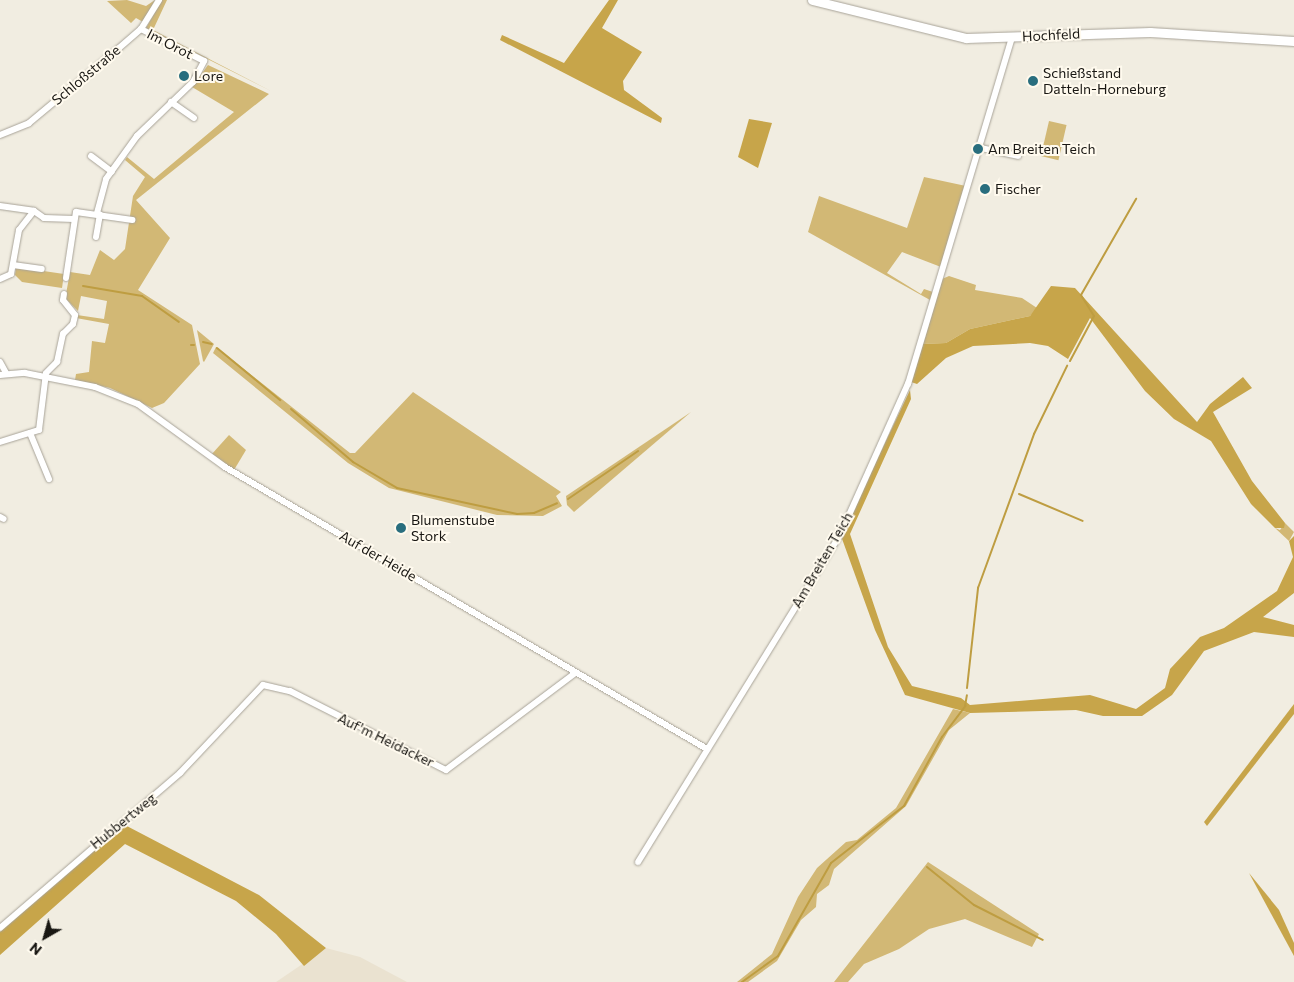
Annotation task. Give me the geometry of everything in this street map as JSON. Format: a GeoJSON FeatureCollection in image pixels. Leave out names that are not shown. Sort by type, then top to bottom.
{"type":"FeatureCollection","features":[{"type":"Feature","properties":{"kind":"street","name":"Schloßstraße"},"geometry":{"type":"LineString","coordinates":[[0,135],[29,123],[141,29],[159,0]]}},
{"type":"Feature","properties":{"kind":"street","name":"Hochfeld"},"geometry":{"type":"LineString","coordinates":[[812,0],[954,36],[1012,37],[1150,32],[1294,41]]}},
{"type":"Feature","properties":{"kind":"street","name":"Im Orot"},"geometry":{"type":"LineString","coordinates":[[96,237],[103,186],[137,136],[193,82],[204,61],[141,29]]}},
{"type":"Feature","properties":{"kind":"street","name":"Am Breiten Teich"},"geometry":{"type":"LineString","coordinates":[[638,862],[840,535],[908,384],[981,148],[1012,37]]}},
{"type":"Feature","properties":{"kind":"street"},"geometry":{"type":"LineString","coordinates":[[171,102],[194,118]]}},
{"type":"Feature","properties":{"kind":"street"},"geometry":{"type":"LineString","coordinates":[[981,148],[1018,156]]}},
{"type":"Feature","properties":{"kind":"street"},"geometry":{"type":"LineString","coordinates":[[91,156],[112,172]]}},
{"type":"Feature","properties":{"kind":"street"},"geometry":{"type":"LineString","coordinates":[[0,206],[34,211],[44,218],[74,220]]}},
{"type":"Feature","properties":{"kind":"street"},"geometry":{"type":"LineString","coordinates":[[66,278],[74,220],[78,210],[132,220]]}},
{"type":"Feature","properties":{"kind":"street"},"geometry":{"type":"LineString","coordinates":[[0,279],[11,274],[20,230],[34,211]]}},
{"type":"Feature","properties":{"kind":"street"},"geometry":{"type":"LineString","coordinates":[[13,265],[42,269]]}},
{"type":"Feature","properties":{"kind":"street"},"geometry":{"type":"LineString","coordinates":[[0,442],[30,433],[41,425],[46,378],[57,362],[62,334],[73,324],[75,315],[63,300],[64,294]]}},
{"type":"Feature","properties":{"kind":"street","name":"Auf der Heide"},"geometry":{"type":"LineString","coordinates":[[0,362],[3,374],[46,378],[102,389],[138,404],[226,468],[707,750]]}},
{"type":"Feature","properties":{"kind":"street"},"geometry":{"type":"LineString","coordinates":[[30,433],[49,479]]}},
{"type":"Feature","properties":{"kind":"street","name":"Auf'm Heidacker"},"geometry":{"type":"LineString","coordinates":[[239,707],[259,688],[274,684],[446,770],[575,672]]}},
{"type":"Feature","properties":{"kind":"street","name":"Hubbertweg"},"geometry":{"type":"LineString","coordinates":[[0,928],[173,779],[239,707]]}},
{"type":"Feature","properties":{"kind":"shaded area"},"geometry":{"type":"Polygon","coordinates":[[[127,0],[146,6],[155,0],[143,22],[136,18],[131,23],[107,1],[127,0]]]}},
{"type":"Feature","properties":{"kind":"shaded area"},"geometry":{"type":"Polygon","coordinates":[[[162,0],[167,0],[153,30],[271,91],[146,28],[162,0]]]}},
{"type":"Feature","properties":{"kind":"shaded area"},"geometry":{"type":"Polygon","coordinates":[[[609,0],[618,0],[602,28],[642,52],[623,81],[624,90],[662,118],[661,123],[500,40],[502,35],[564,63],[609,0]]]}},
{"type":"Feature","properties":{"kind":"shaded area"},"geometry":{"type":"Polygon","coordinates":[[[208,65],[269,94],[136,200],[170,238],[138,290],[192,325],[200,364],[164,403],[152,408],[110,388],[75,380],[76,374],[89,372],[92,341],[105,343],[109,324],[76,318],[77,315],[104,319],[107,301],[81,296],[78,311],[66,299],[66,294],[70,272],[90,275],[100,250],[114,260],[125,249],[133,196],[145,177],[125,160],[127,157],[154,179],[234,112],[192,87],[208,65]]]}},
{"type":"Feature","properties":{"kind":"shaded area"},"geometry":{"type":"Polygon","coordinates":[[[749,119],[772,123],[758,168],[738,157],[749,119]]]}},
{"type":"Feature","properties":{"kind":"shaded area"},"geometry":{"type":"Polygon","coordinates":[[[1049,121],[1067,125],[1058,160],[1041,156],[1049,121]]]}},
{"type":"Feature","properties":{"kind":"shaded area"},"geometry":{"type":"Polygon","coordinates":[[[924,177],[966,186],[941,267],[902,252],[887,273],[921,294],[924,289],[933,292],[930,300],[808,232],[819,196],[907,228],[924,177]]]}},
{"type":"Feature","properties":{"kind":"shaded area"},"geometry":{"type":"Polygon","coordinates":[[[16,267],[64,274],[62,288],[22,282],[15,275],[16,267]]]}},
{"type":"Feature","properties":{"kind":"shaded area"},"geometry":{"type":"Polygon","coordinates":[[[949,276],[976,285],[975,290],[1022,298],[1037,308],[1030,316],[970,329],[946,343],[923,344],[942,279],[949,276]]]}},
{"type":"Feature","properties":{"kind":"shaded area"},"geometry":{"type":"Polygon","coordinates":[[[1051,286],[1075,288],[1197,422],[1210,404],[1243,377],[1252,388],[1213,412],[1252,481],[1285,523],[1284,528],[1275,528],[1251,504],[1211,441],[1174,419],[1145,391],[1090,318],[1068,359],[1048,346],[1030,343],[973,346],[946,358],[917,384],[911,382],[923,344],[946,343],[970,329],[1030,316],[1051,286]]]}},
{"type":"Feature","properties":{"kind":"shaded area"},"geometry":{"type":"Polygon","coordinates":[[[197,330],[214,344],[204,362],[203,361],[197,330]]]}},
{"type":"Feature","properties":{"kind":"shaded area"},"geometry":{"type":"Polygon","coordinates":[[[216,347],[350,453],[355,453],[413,392],[561,492],[556,496],[562,506],[543,516],[497,515],[389,488],[348,463],[213,353],[216,347]]]}},
{"type":"Feature","properties":{"kind":"shaded area"},"geometry":{"type":"Polygon","coordinates":[[[910,390],[911,399],[850,534],[888,647],[912,686],[961,698],[970,705],[1090,695],[1136,709],[1165,688],[1170,669],[1200,637],[1224,628],[1277,591],[1293,557],[1289,541],[1294,536],[1294,593],[1263,617],[1294,625],[1294,637],[1254,632],[1204,651],[1172,695],[1142,716],[1103,716],[1076,710],[970,713],[905,695],[875,630],[841,536],[910,390]]]}},
{"type":"Feature","properties":{"kind":"shaded area"},"geometry":{"type":"Polygon","coordinates":[[[691,412],[574,512],[567,505],[566,496],[691,412]]]}},
{"type":"Feature","properties":{"kind":"shaded area"},"geometry":{"type":"Polygon","coordinates":[[[229,435],[246,450],[234,470],[211,455],[229,435]]]}},
{"type":"Feature","properties":{"kind":"shaded area"},"geometry":{"type":"Polygon","coordinates":[[[1285,523],[1294,532],[1289,541],[1275,528],[1280,530],[1285,523]]]}},
{"type":"Feature","properties":{"kind":"shaded area"},"geometry":{"type":"Polygon","coordinates":[[[1294,704],[1294,714],[1207,826],[1204,822],[1294,704]]]}},
{"type":"Feature","properties":{"kind":"shaded area"},"geometry":{"type":"Polygon","coordinates":[[[953,709],[970,713],[949,730],[906,806],[834,869],[829,885],[817,894],[816,907],[801,920],[777,961],[748,982],[737,982],[772,954],[798,897],[817,868],[846,842],[857,840],[896,808],[953,709]]]}},
{"type":"Feature","properties":{"kind":"shaded area"},"geometry":{"type":"Polygon","coordinates":[[[123,824],[259,895],[326,948],[304,966],[276,934],[236,901],[125,844],[0,955],[0,930],[123,824]]]}},
{"type":"Feature","properties":{"kind":"shaded area"},"geometry":{"type":"Polygon","coordinates":[[[928,862],[1039,934],[1032,947],[965,919],[929,929],[899,949],[864,964],[848,982],[834,982],[928,862]]]}},
{"type":"Feature","properties":{"kind":"shaded area"},"geometry":{"type":"Polygon","coordinates":[[[1249,873],[1279,910],[1294,943],[1294,956],[1249,873]]]}},
{"type":"Feature","properties":{"kind":"shaded area"},"geometry":{"type":"Polygon","coordinates":[[[326,948],[360,957],[407,982],[276,982],[326,948]]]}},
{"type":"Feature","properties":{"kind":"waterway"},"geometry":{"type":"LineString","coordinates":[[1070,361],[1094,316],[1081,295],[1136,199]]}},
{"type":"Feature","properties":{"kind":"waterway"},"geometry":{"type":"LineString","coordinates":[[83,286],[142,296],[179,322]]}},
{"type":"Feature","properties":{"kind":"waterway"},"geometry":{"type":"LineString","coordinates":[[203,342],[212,344]]}},
{"type":"Feature","properties":{"kind":"waterway"},"geometry":{"type":"LineString","coordinates":[[217,348],[280,400]]}},
{"type":"Feature","properties":{"kind":"waterway"},"geometry":{"type":"LineString","coordinates":[[967,688],[978,588],[1034,434],[1067,366]]}},
{"type":"Feature","properties":{"kind":"waterway"},"geometry":{"type":"LineString","coordinates":[[291,409],[353,462],[397,488],[517,514],[534,513],[557,503]]}},
{"type":"Feature","properties":{"kind":"waterway"},"geometry":{"type":"LineString","coordinates":[[568,499],[638,451]]}},
{"type":"Feature","properties":{"kind":"waterway"},"geometry":{"type":"LineString","coordinates":[[1019,494],[1083,521]]}},
{"type":"Feature","properties":{"kind":"waterway"},"geometry":{"type":"LineString","coordinates":[[742,982],[778,956],[831,863],[904,806],[942,737],[965,706],[967,695]]}},
{"type":"Feature","properties":{"kind":"waterway"},"geometry":{"type":"LineString","coordinates":[[927,867],[974,905],[1043,940]]}},
{"type":"Feature","properties":{"kind":"place","name":"Lore"},"geometry":{"type":"Point","coordinates":[184,76]}},
{"type":"Feature","properties":{"kind":"place","name":"Schießstand Datteln-Horneburg"},"geometry":{"type":"Point","coordinates":[1033,81]}},
{"type":"Feature","properties":{"kind":"place","name":"Am Breiten Teich"},"geometry":{"type":"Point","coordinates":[978,149]}},
{"type":"Feature","properties":{"kind":"place","name":"Fischer"},"geometry":{"type":"Point","coordinates":[985,189]}},
{"type":"Feature","properties":{"kind":"place","name":"Blumenstube Stork"},"geometry":{"type":"Point","coordinates":[401,528]}}]}
